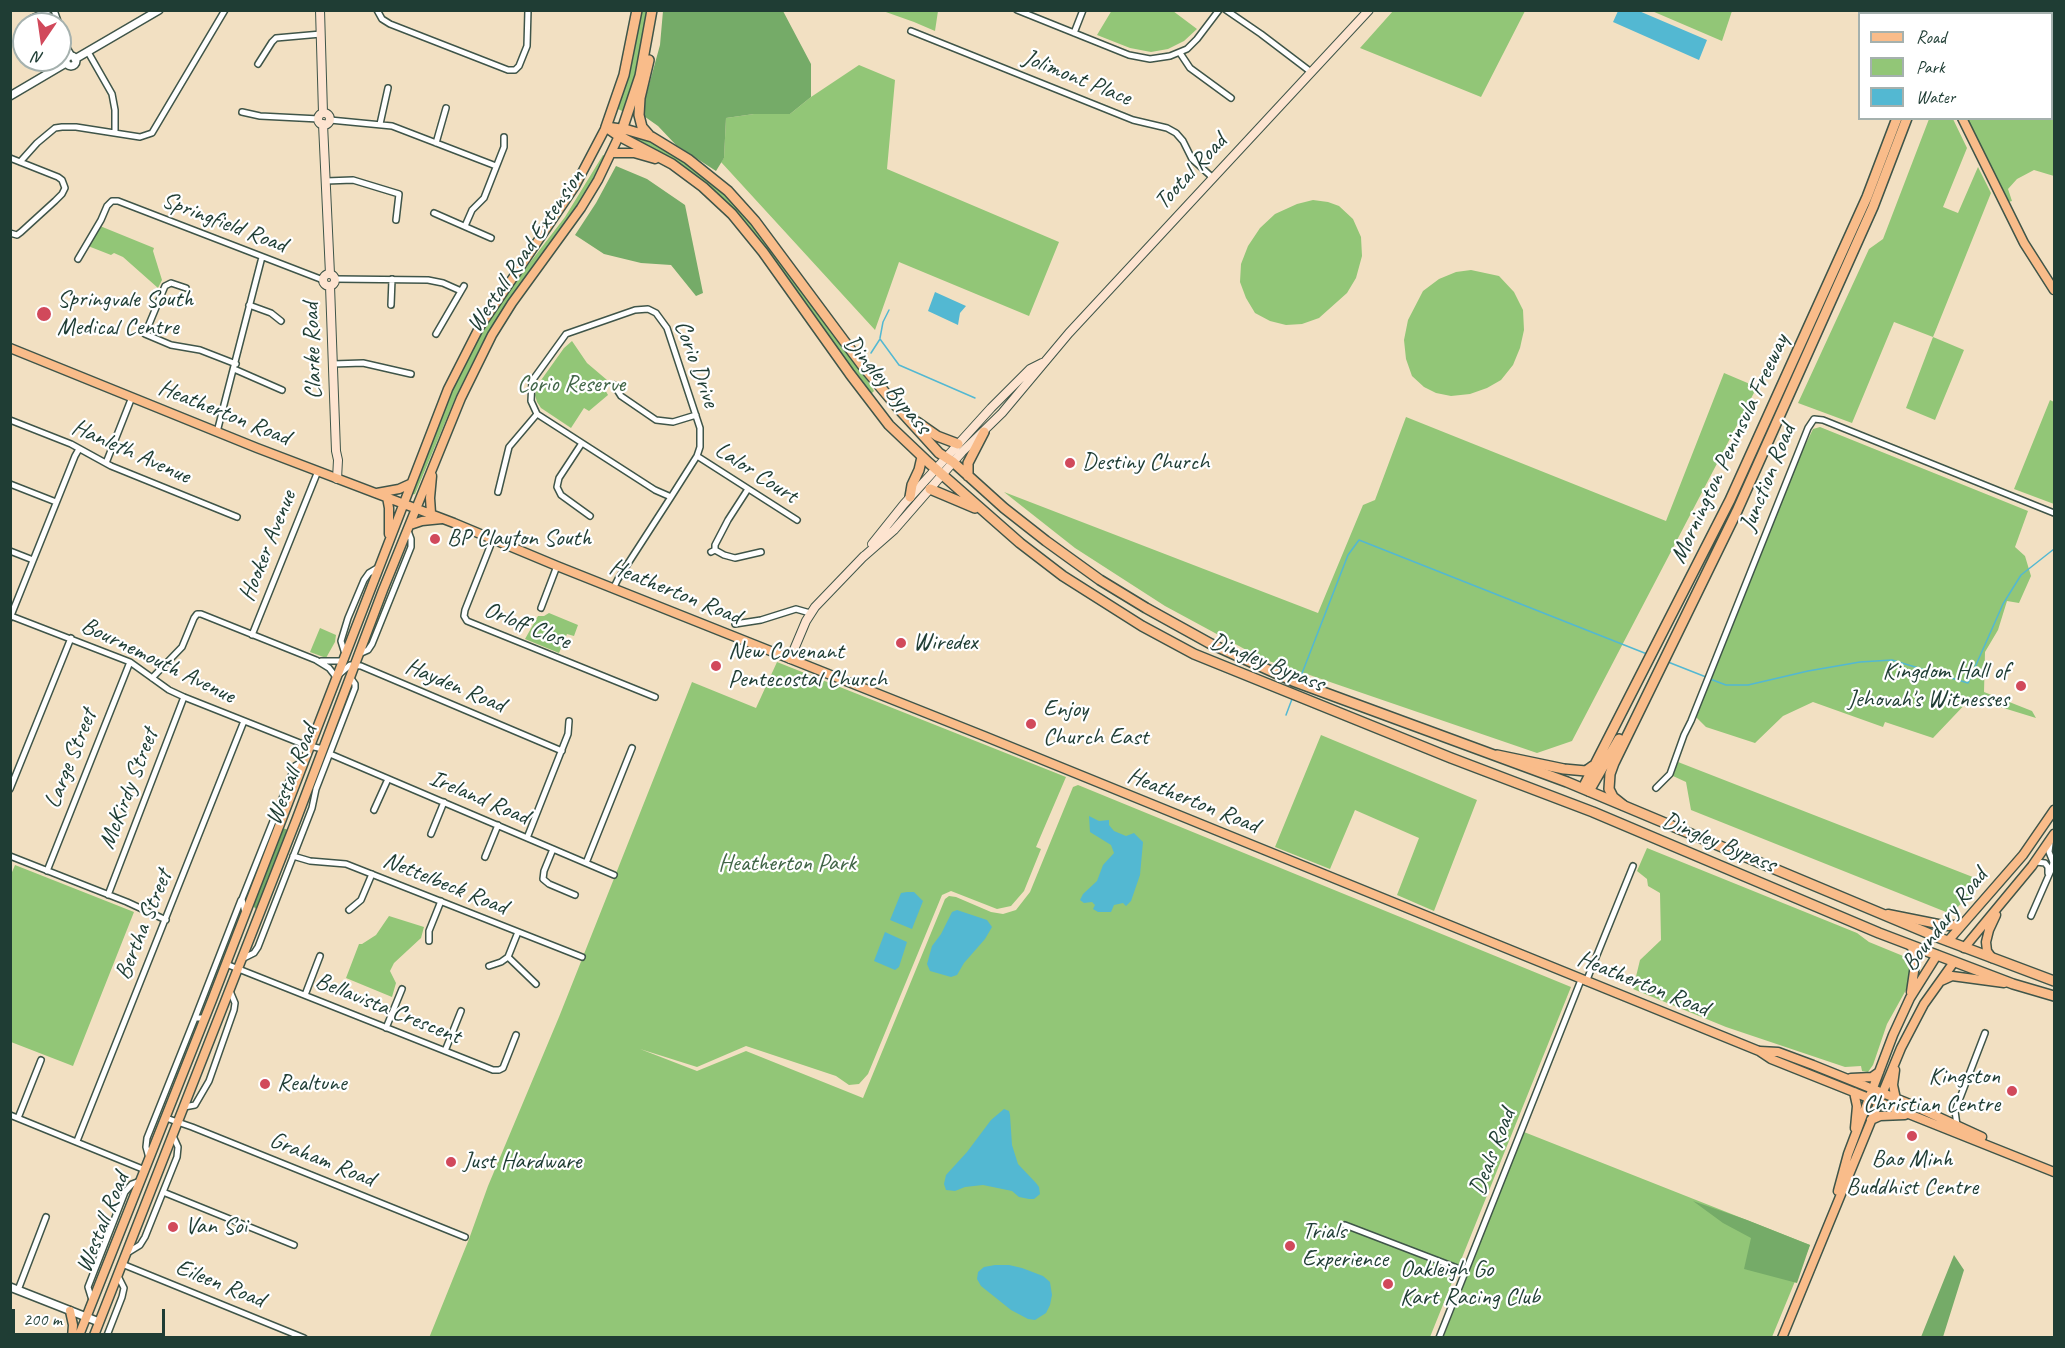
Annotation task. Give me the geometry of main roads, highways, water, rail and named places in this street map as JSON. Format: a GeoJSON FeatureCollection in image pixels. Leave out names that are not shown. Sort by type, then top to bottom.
{"type":"FeatureCollection","features":[{"type":"Feature","properties":{"kind":"highway","name":"Westall Road Extension"},"geometry":{"type":"LineString","coordinates":[[606,127],[624,75],[637,10]]}},
{"type":"Feature","properties":{"kind":"highway","name":"Westall Road Extension"},"geometry":{"type":"LineString","coordinates":[[621,133],[640,76],[652,10]]}},
{"type":"Feature","properties":{"kind":"highway"},"geometry":{"type":"LineString","coordinates":[[649,31],[650,56],[640,98],[639,115],[642,127],[652,137]]}},
{"type":"Feature","properties":{"kind":"highway","name":"Mornington Peninsula Freeway"},"geometry":{"type":"LineString","coordinates":[[1586,790],[1593,766],[1730,500],[1859,214],[1896,120]]}},
{"type":"Feature","properties":{"kind":"highway","name":"Mornington Peninsula Freeway"},"geometry":{"type":"LineString","coordinates":[[1623,805],[1609,791],[1610,774],[1642,702],[1737,511],[1873,207],[1906,120]]}},
{"type":"Feature","properties":{"kind":"highway"},"geometry":{"type":"LineString","coordinates":[[606,127],[621,133]]}},
{"type":"Feature","properties":{"kind":"highway","name":"Dingley Bypass"},"geometry":{"type":"LineString","coordinates":[[621,133],[652,137],[704,170],[744,207],[846,345],[939,453],[1046,542],[1122,594],[1211,644],[1293,681],[1586,790],[1964,948],[2055,981]]}},
{"type":"Feature","properties":{"kind":"highway","name":"Dingley Bypass"},"geometry":{"type":"LineString","coordinates":[[621,133],[672,164],[703,187],[732,214],[763,252],[889,425],[922,457],[1055,571],[1142,626],[1194,654],[1577,806],[1910,945],[2013,984],[2055,996]]}},
{"type":"Feature","properties":{"kind":"highway"},"geometry":{"type":"LineString","coordinates":[[898,408],[928,431],[958,444]]}},
{"type":"Feature","properties":{"kind":"highway"},"geometry":{"type":"LineString","coordinates":[[968,476],[968,464],[984,432]]}},
{"type":"Feature","properties":{"kind":"highway"},"geometry":{"type":"LineString","coordinates":[[910,498],[922,457]]}},
{"type":"Feature","properties":{"kind":"highway"},"geometry":{"type":"LineString","coordinates":[[930,489],[983,511]]}},
{"type":"Feature","properties":{"kind":"highway","name":"Mornington Peninsula Freeway"},"geometry":{"type":"LineString","coordinates":[[1586,790],[1642,702]]}},
{"type":"Feature","properties":{"kind":"highway"},"geometry":{"type":"LineString","coordinates":[[1497,755],[1564,769],[1586,771],[1593,766]]}},
{"type":"Feature","properties":{"kind":"highway"},"geometry":{"type":"LineString","coordinates":[[1577,806],[1586,790]]}},
{"type":"Feature","properties":{"kind":"highway","name":"Boundary Road"},"geometry":{"type":"LineString","coordinates":[[1937,955],[1948,941]]}},
{"type":"Feature","properties":{"kind":"highway","name":"Boundary Road"},"geometry":{"type":"LineString","coordinates":[[1954,962],[1964,948]]}},
{"type":"Feature","properties":{"kind":"main road","name":"Clarke Road"},"geometry":{"type":"LineString","coordinates":[[320,10],[336,451],[334,478]]}},
{"type":"Feature","properties":{"kind":"main road","name":"Tootal Road"},"geometry":{"type":"LineString","coordinates":[[862,558],[910,498],[984,432],[1035,375],[1043,362],[1369,10]]}},
{"type":"Feature","properties":{"kind":"main road"},"geometry":{"type":"LineString","coordinates":[[1963,120],[2025,243],[2055,290]]}},
{"type":"Feature","properties":{"kind":"main road","name":"Westall Road Extension"},"geometry":{"type":"LineString","coordinates":[[403,503],[465,352],[488,313],[575,186],[606,127]]}},
{"type":"Feature","properties":{"kind":"main road","name":"Westall Road Extension"},"geometry":{"type":"LineString","coordinates":[[416,507],[474,368],[512,303],[581,208],[621,133]]}},
{"type":"Feature","properties":{"kind":"main road"},"geometry":{"type":"LineString","coordinates":[[612,153],[638,153],[672,164]]}},
{"type":"Feature","properties":{"kind":"main road","name":"Heatherton Road"},"geometry":{"type":"LineString","coordinates":[[10,348],[334,478],[431,513],[613,589],[1759,1051],[1771,1059],[2055,1172]]}},
{"type":"Feature","properties":{"kind":"main road","name":"Tootal Road"},"geometry":{"type":"LineString","coordinates":[[950,460],[958,444],[1030,369],[1043,362]]}},
{"type":"Feature","properties":{"kind":"main road"},"geometry":{"type":"LineString","coordinates":[[431,513],[433,464]]}},
{"type":"Feature","properties":{"kind":"main road","name":"Tootal Road"},"geometry":{"type":"LineString","coordinates":[[790,659],[810,613],[862,558],[894,530],[930,489],[940,472]]}},
{"type":"Feature","properties":{"kind":"main road"},"geometry":{"type":"LineString","coordinates":[[376,493],[399,489],[410,484]]}},
{"type":"Feature","properties":{"kind":"main road"},"geometry":{"type":"LineString","coordinates":[[387,497],[390,516],[389,540]]}},
{"type":"Feature","properties":{"kind":"main road","name":"Westall Road"},"geometry":{"type":"LineString","coordinates":[[78,1338],[136,1182],[145,1170],[166,1118],[200,1018],[212,1000],[403,503]]}},
{"type":"Feature","properties":{"kind":"main road","name":"Westall Road"},"geometry":{"type":"LineString","coordinates":[[93,1338],[175,1139],[184,1107],[326,752],[350,677],[416,507]]}},
{"type":"Feature","properties":{"kind":"main road"},"geometry":{"type":"LineString","coordinates":[[409,528],[422,521],[444,519]]}},
{"type":"Feature","properties":{"kind":"main road","name":"Boundary Road"},"geometry":{"type":"LineString","coordinates":[[1948,941],[2030,845],[2055,810]]}},
{"type":"Feature","properties":{"kind":"main road"},"geometry":{"type":"LineString","coordinates":[[2030,845],[2036,847],[2053,835]]}},
{"type":"Feature","properties":{"kind":"main road","name":"Boundary Road"},"geometry":{"type":"LineString","coordinates":[[1964,948],[2035,862],[2053,835]]}},
{"type":"Feature","properties":{"kind":"main road"},"geometry":{"type":"LineString","coordinates":[[1995,960],[1988,952],[1986,940],[2003,901]]}},
{"type":"Feature","properties":{"kind":"main road"},"geometry":{"type":"LineString","coordinates":[[1881,913],[1948,926],[1961,924]]}},
{"type":"Feature","properties":{"kind":"main road"},"geometry":{"type":"LineString","coordinates":[[1910,945],[1916,958],[1910,998]]}},
{"type":"Feature","properties":{"kind":"main road","name":"Boundary Road"},"geometry":{"type":"LineString","coordinates":[[1856,1142],[1869,1098],[1893,1035],[1910,998],[1937,955]]}},
{"type":"Feature","properties":{"kind":"main road","name":"Boundary Road"},"geometry":{"type":"LineString","coordinates":[[1856,1142],[1871,1120],[1896,1058],[1915,1020],[1954,962]]}},
{"type":"Feature","properties":{"kind":"main road"},"geometry":{"type":"LineString","coordinates":[[1938,983],[1952,976],[2013,984]]}},
{"type":"Feature","properties":{"kind":"main road"},"geometry":{"type":"LineString","coordinates":[[212,1000],[225,1005]]}},
{"type":"Feature","properties":{"kind":"main road","name":"Heatherton Road"},"geometry":{"type":"LineString","coordinates":[[1759,1051],[1778,1052],[1836,1074],[2055,1167]]}},
{"type":"Feature","properties":{"kind":"main road"},"geometry":{"type":"LineString","coordinates":[[1896,1058],[1893,1083],[1896,1099]]}},
{"type":"Feature","properties":{"kind":"main road"},"geometry":{"type":"LineString","coordinates":[[1836,1074],[1852,1078],[1868,1077],[1880,1072]]}},
{"type":"Feature","properties":{"kind":"main road"},"geometry":{"type":"LineString","coordinates":[[1782,1338],[1827,1226],[1856,1142],[1857,1106],[1854,1092]]}},
{"type":"Feature","properties":{"kind":"main road"},"geometry":{"type":"LineString","coordinates":[[1871,1120],[1884,1115],[1915,1116]]}},
{"type":"Feature","properties":{"kind":"main road"},"geometry":{"type":"LineString","coordinates":[[70,1311],[73,1325],[72,1338]]}},
{"type":"Feature","properties":{"kind":"water"},"geometry":{"type":"Polygon","coordinates":[[[1618,11],[1639,11],[1707,40],[1699,60],[1613,22],[1618,11]]]}},
{"type":"Feature","properties":{"kind":"water"},"geometry":{"type":"Polygon","coordinates":[[[935,292],[966,306],[960,313],[958,325],[928,311],[935,292]]]}},
{"type":"Feature","properties":{"kind":"water"},"geometry":{"type":"Polygon","coordinates":[[[1089,816],[1099,821],[1109,820],[1109,825],[1114,831],[1126,836],[1134,833],[1143,842],[1140,875],[1131,901],[1126,906],[1123,903],[1114,905],[1111,912],[1098,912],[1093,909],[1095,905],[1092,902],[1084,903],[1080,900],[1097,881],[1103,865],[1114,853],[1111,845],[1090,832],[1089,816]]]}},
{"type":"Feature","properties":{"kind":"water"},"geometry":{"type":"Polygon","coordinates":[[[914,892],[923,901],[912,929],[890,920],[901,893],[914,892]]]}},
{"type":"Feature","properties":{"kind":"water"},"geometry":{"type":"Polygon","coordinates":[[[957,910],[987,920],[992,927],[957,975],[951,977],[930,971],[927,964],[932,946],[952,912],[957,910]]]}},
{"type":"Feature","properties":{"kind":"water"},"geometry":{"type":"Polygon","coordinates":[[[885,932],[907,942],[899,967],[895,970],[874,961],[885,932]]]}},
{"type":"Feature","properties":{"kind":"water"},"geometry":{"type":"Polygon","coordinates":[[[1004,1109],[1009,1111],[1012,1145],[1018,1164],[1039,1187],[1040,1194],[1034,1199],[1029,1199],[1019,1197],[1012,1191],[983,1185],[965,1187],[955,1191],[946,1190],[944,1184],[946,1175],[991,1120],[1004,1109]]]}},
{"type":"Feature","properties":{"kind":"water"},"geometry":{"type":"Polygon","coordinates":[[[995,1265],[1022,1268],[1043,1276],[1050,1282],[1052,1295],[1046,1313],[1035,1320],[1028,1319],[1011,1310],[981,1286],[977,1279],[978,1272],[984,1267],[995,1265]]]}},
{"type":"Feature","properties":{"kind":"waterway"},"geometry":{"type":"LineString","coordinates":[[880,338],[883,322],[889,310]]}},
{"type":"Feature","properties":{"kind":"waterway"},"geometry":{"type":"LineString","coordinates":[[871,353],[880,339],[899,365],[975,398]]}},
{"type":"Feature","properties":{"kind":"waterway"},"geometry":{"type":"LineString","coordinates":[[1299,681],[1348,555],[1359,540],[1647,654]]}},
{"type":"Feature","properties":{"kind":"waterway"},"geometry":{"type":"LineString","coordinates":[[1710,679],[1726,685],[1748,685],[1808,671],[1860,662],[1892,660],[1968,683],[2003,604],[2021,575],[2054,549]]}},
{"type":"Feature","properties":{"kind":"waterway"},"geometry":{"type":"LineString","coordinates":[[1668,662],[1706,677]]}},
{"type":"Feature","properties":{"kind":"waterway"},"geometry":{"type":"LineString","coordinates":[[1286,715],[1292,699]]}},
{"type":"Feature","properties":{"kind":"place","name":"Springvale South Medical Centre"},"geometry":{"type":"Point","coordinates":[44,314]}},
{"type":"Feature","properties":{"kind":"place","name":"Destiny Church"},"geometry":{"type":"Point","coordinates":[1070,463]}},
{"type":"Feature","properties":{"kind":"place","name":"BP Clayton South"},"geometry":{"type":"Point","coordinates":[435,539]}},
{"type":"Feature","properties":{"kind":"place","name":"Wiredex"},"geometry":{"type":"Point","coordinates":[901,643]}},
{"type":"Feature","properties":{"kind":"place","name":"New Covenant Pentecostal Church"},"geometry":{"type":"Point","coordinates":[716,666]}},
{"type":"Feature","properties":{"kind":"place","name":"Kingdom Hall of Jehovah's Witnesses"},"geometry":{"type":"Point","coordinates":[2021,686]}},
{"type":"Feature","properties":{"kind":"place","name":"Enjoy Church East"},"geometry":{"type":"Point","coordinates":[1031,724]}},
{"type":"Feature","properties":{"kind":"place","name":"Realtune"},"geometry":{"type":"Point","coordinates":[265,1084]}},
{"type":"Feature","properties":{"kind":"place","name":"Kingston Christian Centre"},"geometry":{"type":"Point","coordinates":[2012,1091]}},
{"type":"Feature","properties":{"kind":"place","name":"Bao Minh Buddhist Centre"},"geometry":{"type":"Point","coordinates":[1912,1136]}},
{"type":"Feature","properties":{"kind":"place","name":"Just Hardware"},"geometry":{"type":"Point","coordinates":[451,1162]}},
{"type":"Feature","properties":{"kind":"place","name":"Van Soi"},"geometry":{"type":"Point","coordinates":[173,1227]}},
{"type":"Feature","properties":{"kind":"place","name":"Trials Experience"},"geometry":{"type":"Point","coordinates":[1290,1246]}},
{"type":"Feature","properties":{"kind":"place","name":"Oakleigh Go Kart Racing Club"},"geometry":{"type":"Point","coordinates":[1388,1284]}},
{"type":"Feature","properties":{"kind":"park label","name":"Corio Reserve"},"geometry":{"type":"Point","coordinates":[571,385]}},
{"type":"Feature","properties":{"kind":"park label","name":"Heatherton Park"},"geometry":{"type":"Point","coordinates":[787,864]}}]}
